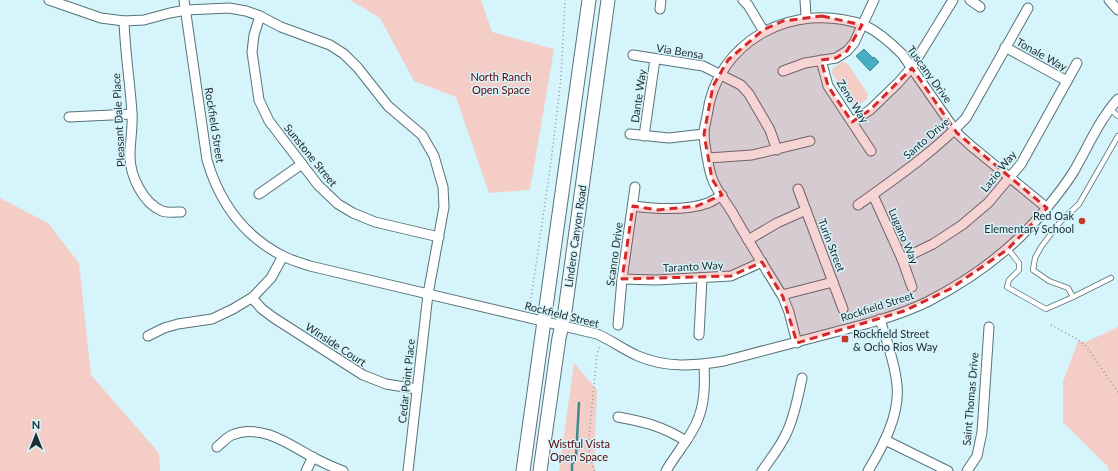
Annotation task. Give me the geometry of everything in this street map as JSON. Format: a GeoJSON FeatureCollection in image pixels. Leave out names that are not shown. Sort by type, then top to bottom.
{"type":"FeatureCollection","features":[{"type":"Feature","properties":{"kind":"main road","name":"Lindero Canyon Road"},"geometry":{"type":"LineString","coordinates":[[523,471],[589,0]]}},
{"type":"Feature","properties":{"kind":"main road","name":"Lindero Canyon Road"},"geometry":{"type":"LineString","coordinates":[[540,471],[565,311],[608,0]]}},
{"type":"Feature","properties":{"kind":"street","name":"Cedar Point Place"},"geometry":{"type":"LineString","coordinates":[[49,0],[101,18],[124,21],[144,20],[186,10],[229,8],[246,11],[260,16],[280,27],[330,45],[344,54],[358,68],[388,106],[422,135],[434,156],[444,187],[444,207],[428,294],[408,471]]}},
{"type":"Feature","properties":{"kind":"street","name":"Rockfield Street"},"geometry":{"type":"LineString","coordinates":[[184,0],[207,160],[212,176],[224,202],[243,227],[256,238],[283,256],[310,266],[597,334],[637,355],[656,362],[679,366],[724,361],[862,325],[926,302],[950,289],[971,276],[1008,249],[1029,229],[1047,208],[1073,172],[1098,126],[1109,109],[1118,99]]}},
{"type":"Feature","properties":{"kind":"street"},"geometry":{"type":"LineString","coordinates":[[743,0],[748,5],[762,30]]}},
{"type":"Feature","properties":{"kind":"street"},"geometry":{"type":"LineString","coordinates":[[805,0],[806,16]]}},
{"type":"Feature","properties":{"kind":"street"},"geometry":{"type":"LineString","coordinates":[[783,71],[805,63],[836,58],[846,51],[854,42],[874,0]]}},
{"type":"Feature","properties":{"kind":"street"},"geometry":{"type":"LineString","coordinates":[[852,122],[870,110],[912,68],[953,0]]}},
{"type":"Feature","properties":{"kind":"street"},"geometry":{"type":"LineString","coordinates":[[970,0],[980,6]]}},
{"type":"Feature","properties":{"kind":"street"},"geometry":{"type":"LineString","coordinates":[[1109,0],[1118,10]]}},
{"type":"Feature","properties":{"kind":"street","name":"Santo Drive"},"geometry":{"type":"LineString","coordinates":[[858,206],[918,162],[955,130],[966,118],[1028,8]]}},
{"type":"Feature","properties":{"kind":"street","name":"Sunstone Street"},"geometry":{"type":"LineString","coordinates":[[260,16],[254,35],[252,52],[259,100],[269,121],[326,194],[338,204],[353,213],[375,222],[439,237]]}},
{"type":"Feature","properties":{"kind":"street","name":"Tuscany Drive"},"geometry":{"type":"LineString","coordinates":[[797,343],[789,312],[782,296],[712,179],[704,134],[708,104],[720,73],[738,48],[762,30],[783,21],[806,16],[822,16],[836,17],[862,25],[878,33],[902,54],[955,130],[970,145],[1047,208]]}},
{"type":"Feature","properties":{"kind":"street","name":"Pleasant Dale Place"},"geometry":{"type":"LineString","coordinates":[[124,21],[133,130],[130,157],[132,171],[139,188],[151,204],[163,212],[180,212]]}},
{"type":"Feature","properties":{"kind":"street","name":"Tonale Way"},"geometry":{"type":"LineString","coordinates":[[1005,47],[1067,81]]}},
{"type":"Feature","properties":{"kind":"street","name":"Via Bensa"},"geometry":{"type":"LineString","coordinates":[[633,55],[703,66],[720,73],[740,85],[749,94],[770,130],[776,150]]}},
{"type":"Feature","properties":{"kind":"street","name":"Dante Way"},"geometry":{"type":"LineString","coordinates":[[644,136],[655,58]]}},
{"type":"Feature","properties":{"kind":"street","name":"Zeno Way"},"geometry":{"type":"LineString","coordinates":[[821,60],[828,86],[871,151]]}},
{"type":"Feature","properties":{"kind":"street","name":"Lazio Way"},"geometry":{"type":"LineString","coordinates":[[902,259],[933,244],[962,225],[988,203],[1021,164],[1078,62]]}},
{"type":"Feature","properties":{"kind":"street"},"geometry":{"type":"LineString","coordinates":[[69,117],[132,114]]}},
{"type":"Feature","properties":{"kind":"street"},"geometry":{"type":"LineString","coordinates":[[630,134],[669,138],[704,134]]}},
{"type":"Feature","properties":{"kind":"street"},"geometry":{"type":"LineString","coordinates":[[708,158],[752,155],[810,141]]}},
{"type":"Feature","properties":{"kind":"street"},"geometry":{"type":"LineString","coordinates":[[259,194],[302,164]]}},
{"type":"Feature","properties":{"kind":"street","name":"Scanno Drive"},"geometry":{"type":"LineString","coordinates":[[618,325],[622,279],[636,187]]}},
{"type":"Feature","properties":{"kind":"street","name":"Turin Street"},"geometry":{"type":"LineString","coordinates":[[798,188],[843,309]]}},
{"type":"Feature","properties":{"kind":"street"},"geometry":{"type":"LineString","coordinates":[[633,206],[658,210],[696,206],[709,203],[722,195]]}},
{"type":"Feature","properties":{"kind":"street","name":"Lugano Way"},"geometry":{"type":"LineString","coordinates":[[873,195],[902,259],[912,287]]}},
{"type":"Feature","properties":{"kind":"street"},"geometry":{"type":"LineString","coordinates":[[748,240],[777,223],[806,210]]}},
{"type":"Feature","properties":{"kind":"street"},"geometry":{"type":"LineString","coordinates":[[148,336],[171,326],[212,319],[252,298],[271,278],[283,256]]}},
{"type":"Feature","properties":{"kind":"street","name":"Taranto Way"},"geometry":{"type":"LineString","coordinates":[[622,279],[656,280],[731,276],[762,262]]}},
{"type":"Feature","properties":{"kind":"street"},"geometry":{"type":"LineString","coordinates":[[699,335],[702,278]]}},
{"type":"Feature","properties":{"kind":"street"},"geometry":{"type":"LineString","coordinates":[[782,296],[833,282]]}},
{"type":"Feature","properties":{"kind":"street","name":"Winside Court"},"geometry":{"type":"LineString","coordinates":[[252,298],[262,309],[274,318],[363,375],[386,384],[417,388]]}},
{"type":"Feature","properties":{"kind":"street"},"geometry":{"type":"LineString","coordinates":[[868,471],[885,440],[894,415],[897,385],[892,359],[880,319]]}},
{"type":"Feature","properties":{"kind":"street","name":"Saint Thomas Drive"},"geometry":{"type":"LineString","coordinates":[[967,471],[977,456],[982,432],[990,327]]}},
{"type":"Feature","properties":{"kind":"street"},"geometry":{"type":"LineString","coordinates":[[666,471],[673,458],[686,442],[696,424],[703,405],[705,386],[704,364]]}},
{"type":"Feature","properties":{"kind":"street"},"geometry":{"type":"LineString","coordinates":[[762,471],[787,433],[802,378]]}},
{"type":"Feature","properties":{"kind":"street"},"geometry":{"type":"LineString","coordinates":[[618,417],[657,425],[672,432],[686,442]]}},
{"type":"Feature","properties":{"kind":"street"},"geometry":{"type":"LineString","coordinates":[[217,447],[231,435],[246,432],[259,433],[282,439],[313,457],[343,471]]}},
{"type":"Feature","properties":{"kind":"street"},"geometry":{"type":"LineString","coordinates":[[885,440],[948,471]]}},
{"type":"Feature","properties":{"kind":"street"},"geometry":{"type":"LineString","coordinates":[[306,471],[313,457]]}},
{"type":"Feature","properties":{"kind":"lane"},"geometry":{"type":"LineString","coordinates":[[1109,109],[1118,116]]}},
{"type":"Feature","properties":{"kind":"lane"},"geometry":{"type":"LineString","coordinates":[[1073,297],[1068,288],[1049,281],[1033,270],[1035,258],[1041,247],[1060,222],[1079,204],[1118,136]]}},
{"type":"Feature","properties":{"kind":"lane"},"geometry":{"type":"LineString","coordinates":[[1008,249],[1019,263],[1019,270],[1008,280],[1007,286],[1046,309],[1111,278]]}},
{"type":"Feature","properties":{"kind":"path"},"geometry":{"type":"LineString","coordinates":[[530,306],[562,78],[565,0]]}},
{"type":"Feature","properties":{"kind":"path"},"geometry":{"type":"LineString","coordinates":[[1051,325],[1078,339],[1086,346],[1118,392]]}},
{"type":"Feature","properties":{"kind":"path"},"geometry":{"type":"LineString","coordinates":[[594,471],[588,447],[597,354],[604,337]]}},
{"type":"Feature","properties":{"kind":"highlighted area"},"geometry":{"type":"Polygon","coordinates":[[[822,16],[862,25],[847,51],[836,58],[821,60],[828,86],[852,122],[870,110],[912,68],[957,133],[1047,208],[1008,249],[950,289],[904,311],[797,343],[783,297],[762,262],[731,276],[622,279],[633,206],[658,210],[697,206],[722,195],[712,179],[704,134],[713,86],[728,60],[763,30],[783,21],[822,16]]]}},
{"type":"Feature","properties":{"kind":"green space","name":"North Ranch Open Space"},"geometry":{"type":"Polygon","coordinates":[[[350,0],[481,0],[492,32],[554,49],[530,190],[489,193],[456,97],[414,81],[380,18],[350,0]]]}},
{"type":"Feature","properties":{"kind":"green space"},"geometry":{"type":"Polygon","coordinates":[[[842,62],[847,63],[868,94],[867,99],[857,106],[852,105],[832,73],[833,68],[842,62]]]}},
{"type":"Feature","properties":{"kind":"green space"},"geometry":{"type":"Polygon","coordinates":[[[0,198],[48,223],[79,263],[91,375],[159,453],[160,471],[0,471],[0,198]]]}},
{"type":"Feature","properties":{"kind":"green space"},"geometry":{"type":"Polygon","coordinates":[[[1118,327],[1118,471],[1109,471],[1108,467],[1063,422],[1063,382],[1078,341],[1086,342],[1118,327]]]}},
{"type":"Feature","properties":{"kind":"green space","name":"Wistful Vista Open Space"},"geometry":{"type":"Polygon","coordinates":[[[574,363],[597,390],[594,464],[596,471],[559,471],[574,363]]]}},
{"type":"Feature","properties":{"kind":"water"},"geometry":{"type":"Polygon","coordinates":[[[864,49],[879,62],[870,71],[856,56],[864,49]]]}},
{"type":"Feature","properties":{"kind":"waterway"},"geometry":{"type":"LineString","coordinates":[[572,471],[572,465],[576,456],[579,403]]}},
{"type":"Feature","properties":{"kind":"place","name":"Red Oak Elementary School"},"geometry":{"type":"Point","coordinates":[1082,221]}},
{"type":"Feature","properties":{"kind":"place","name":"Rockfield Street & Ocho Rios Way"},"geometry":{"type":"Point","coordinates":[845,339]}}]}
